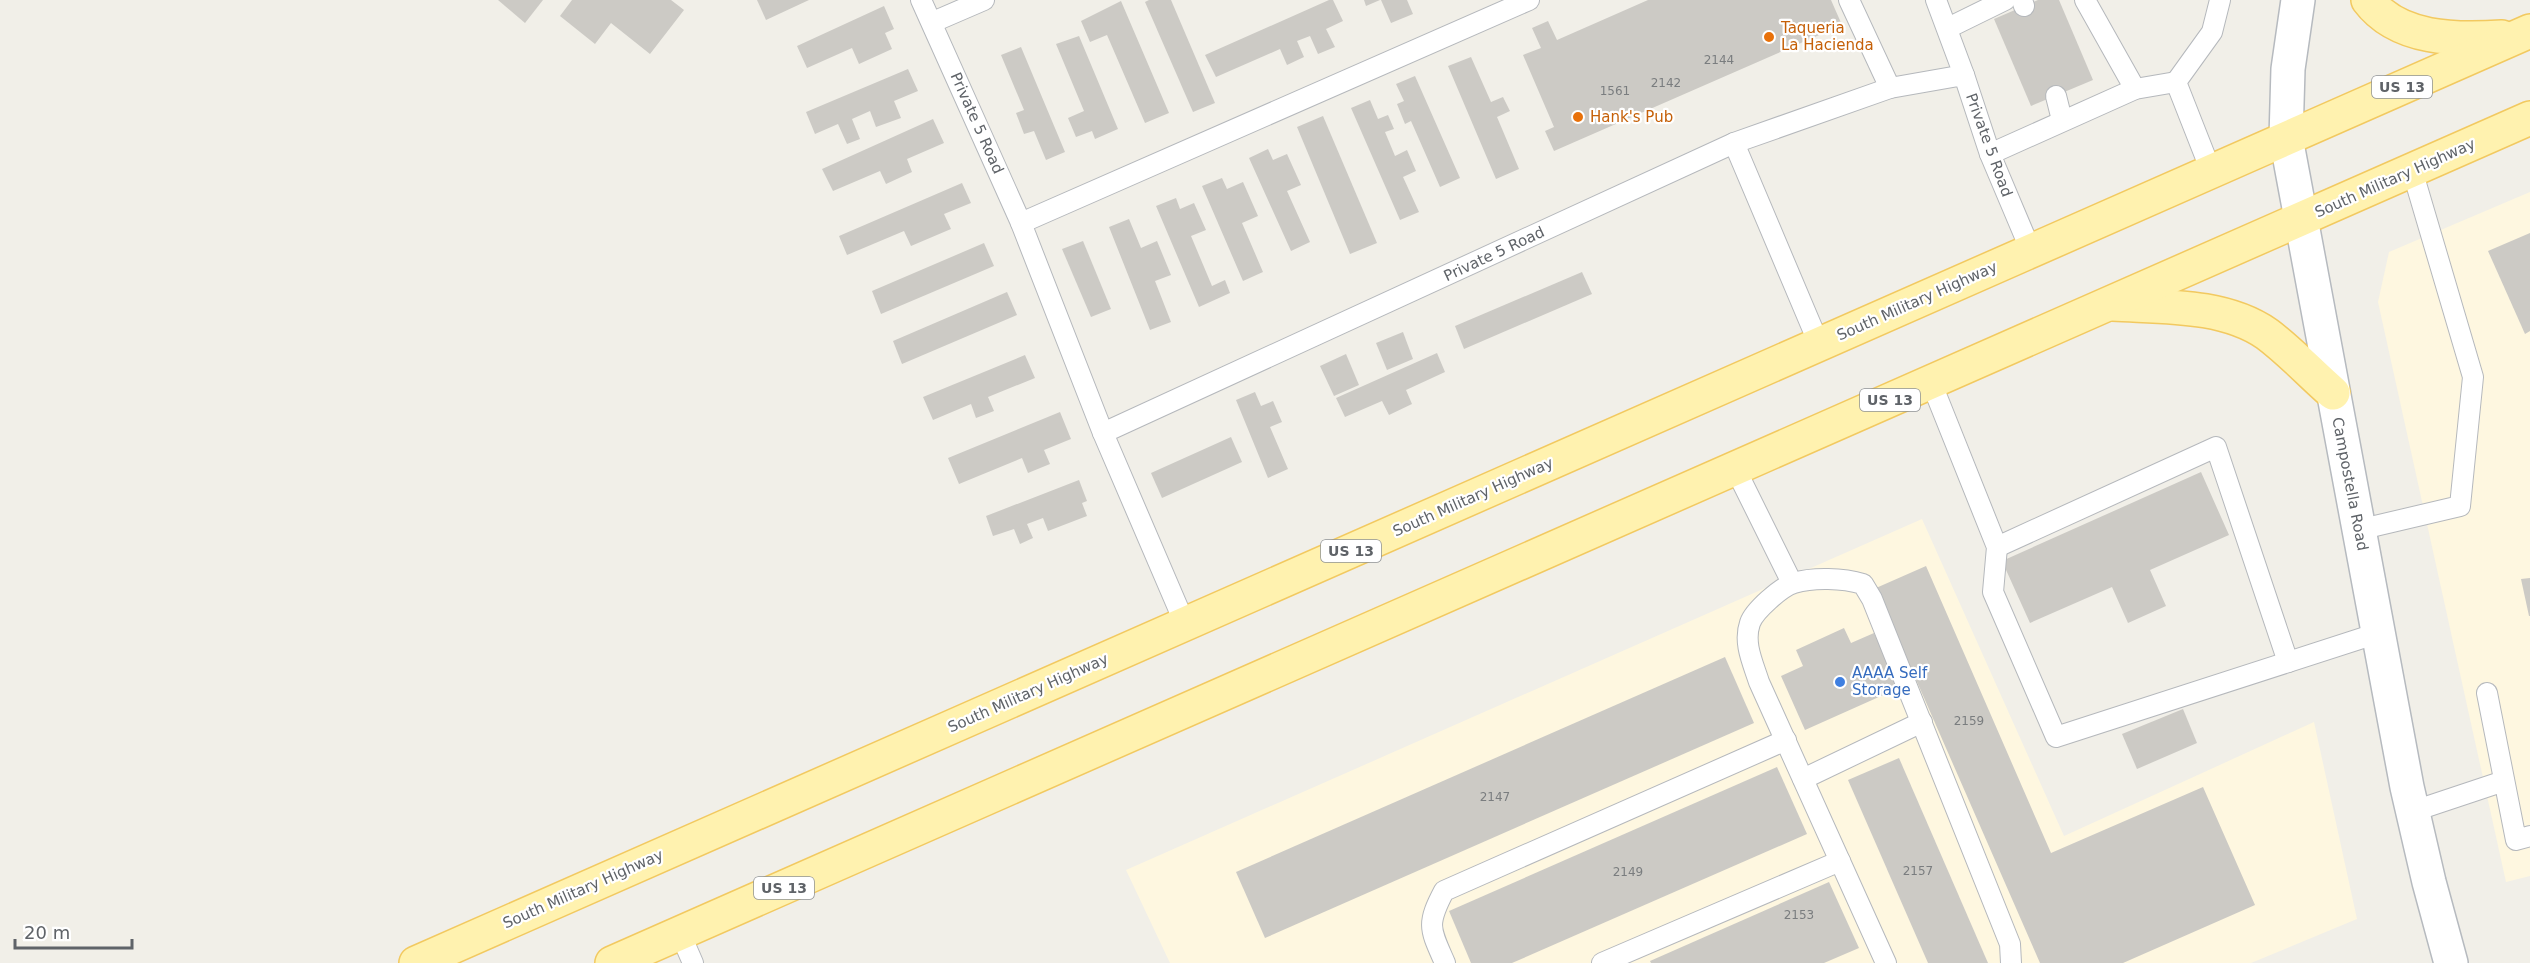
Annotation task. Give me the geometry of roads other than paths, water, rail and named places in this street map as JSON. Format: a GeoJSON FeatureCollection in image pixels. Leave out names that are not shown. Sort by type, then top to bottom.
{"type":"FeatureCollection","features":[{"type":"Feature","properties":{"kind":"main road","name":"Campostella Road"},"geometry":{"type":"LineString","coordinates":[[2298,0],[2288,69],[2286,138],[2299,220],[2414,812],[2429,882],[2451,963]]}},
{"type":"Feature","properties":{"kind":"main road"},"geometry":{"type":"LineString","coordinates":[[2368,0],[2374,8],[2392,22],[2424,34],[2467,39],[2524,34]]}},
{"type":"Feature","properties":{"kind":"main road","name":"South Military Highway"},"geometry":{"type":"LineString","coordinates":[[416,963],[2524,34]]}},
{"type":"Feature","properties":{"kind":"main road","name":"South Military Highway"},"geometry":{"type":"LineString","coordinates":[[612,963],[2530,118]]}},
{"type":"Feature","properties":{"kind":"main road"},"geometry":{"type":"LineString","coordinates":[[2108,303],[2198,310],[2251,326],[2267,334],[2333,393]]}},
{"type":"Feature","properties":{"kind":"lane","name":"Private 5 Road"},"geometry":{"type":"LineString","coordinates":[[921,0],[933,22],[1021,223],[1103,433],[1185,624]]}},
{"type":"Feature","properties":{"kind":"lane"},"geometry":{"type":"LineString","coordinates":[[933,22],[984,0]]}},
{"type":"Feature","properties":{"kind":"lane"},"geometry":{"type":"LineString","coordinates":[[1021,223],[1529,0]]}},
{"type":"Feature","properties":{"kind":"lane"},"geometry":{"type":"LineString","coordinates":[[1849,0],[1890,88]]}},
{"type":"Feature","properties":{"kind":"lane"},"geometry":{"type":"LineString","coordinates":[[1936,0],[1964,75]]}},
{"type":"Feature","properties":{"kind":"lane"},"geometry":{"type":"LineString","coordinates":[[1948,28],[2005,0]]}},
{"type":"Feature","properties":{"kind":"lane"},"geometry":{"type":"LineString","coordinates":[[2085,0],[2134,89]]}},
{"type":"Feature","properties":{"kind":"lane"},"geometry":{"type":"LineString","coordinates":[[1990,154],[2134,89],[2176,82],[2212,32],[2220,0]]}},
{"type":"Feature","properties":{"kind":"lane","name":"Private 5 Road"},"geometry":{"type":"LineString","coordinates":[[1103,433],[1734,143],[1890,88],[1964,75],[1990,154],[2031,250]]}},
{"type":"Feature","properties":{"kind":"lane"},"geometry":{"type":"LineString","coordinates":[[2176,82],[2211,171]]}},
{"type":"Feature","properties":{"kind":"lane"},"geometry":{"type":"LineString","coordinates":[[2056,96],[2062,120]]}},
{"type":"Feature","properties":{"kind":"lane"},"geometry":{"type":"LineString","coordinates":[[1734,143],[1819,344]]}},
{"type":"Feature","properties":{"kind":"lane"},"geometry":{"type":"LineString","coordinates":[[2358,530],[2460,506],[2473,377],[2412,170]]}},
{"type":"Feature","properties":{"kind":"lane"},"geometry":{"type":"LineString","coordinates":[[1931,382],[1997,547],[1993,592],[2056,737],[2378,633]]}},
{"type":"Feature","properties":{"kind":"lane"},"geometry":{"type":"LineString","coordinates":[[1997,547],[2216,447],[2288,662]]}},
{"type":"Feature","properties":{"kind":"lane"},"geometry":{"type":"LineString","coordinates":[[1735,468],[1792,583]]}},
{"type":"Feature","properties":{"kind":"lane"},"geometry":{"type":"LineString","coordinates":[[1886,963],[1759,682],[1747,645],[1750,623],[1757,609],[1792,583],[1844,579],[1863,584],[1872,599],[2010,944],[2011,963]]}},
{"type":"Feature","properties":{"kind":"lane"},"geometry":{"type":"LineString","coordinates":[[2487,693],[2516,840],[2530,836]]}},
{"type":"Feature","properties":{"kind":"lane"},"geometry":{"type":"LineString","coordinates":[[1803,779],[1922,722]]}},
{"type":"Feature","properties":{"kind":"lane"},"geometry":{"type":"LineString","coordinates":[[1444,963],[1432,934],[1433,913],[1444,891],[1786,741]]}},
{"type":"Feature","properties":{"kind":"lane"},"geometry":{"type":"LineString","coordinates":[[2414,812],[2504,781]]}},
{"type":"Feature","properties":{"kind":"lane"},"geometry":{"type":"LineString","coordinates":[[1602,963],[1840,861]]}},
{"type":"Feature","properties":{"kind":"lane"},"geometry":{"type":"LineString","coordinates":[[680,933],[693,963]]}},
{"type":"Feature","properties":{"kind":"place","name":"Taqueria La Hacienda"},"geometry":{"type":"Point","coordinates":[1769,37]}},
{"type":"Feature","properties":{"kind":"place","name":"Hank's Pub"},"geometry":{"type":"Point","coordinates":[1578,117]}},
{"type":"Feature","properties":{"kind":"place","name":"AAAA Self Storage"},"geometry":{"type":"Point","coordinates":[1840,682]}}]}
